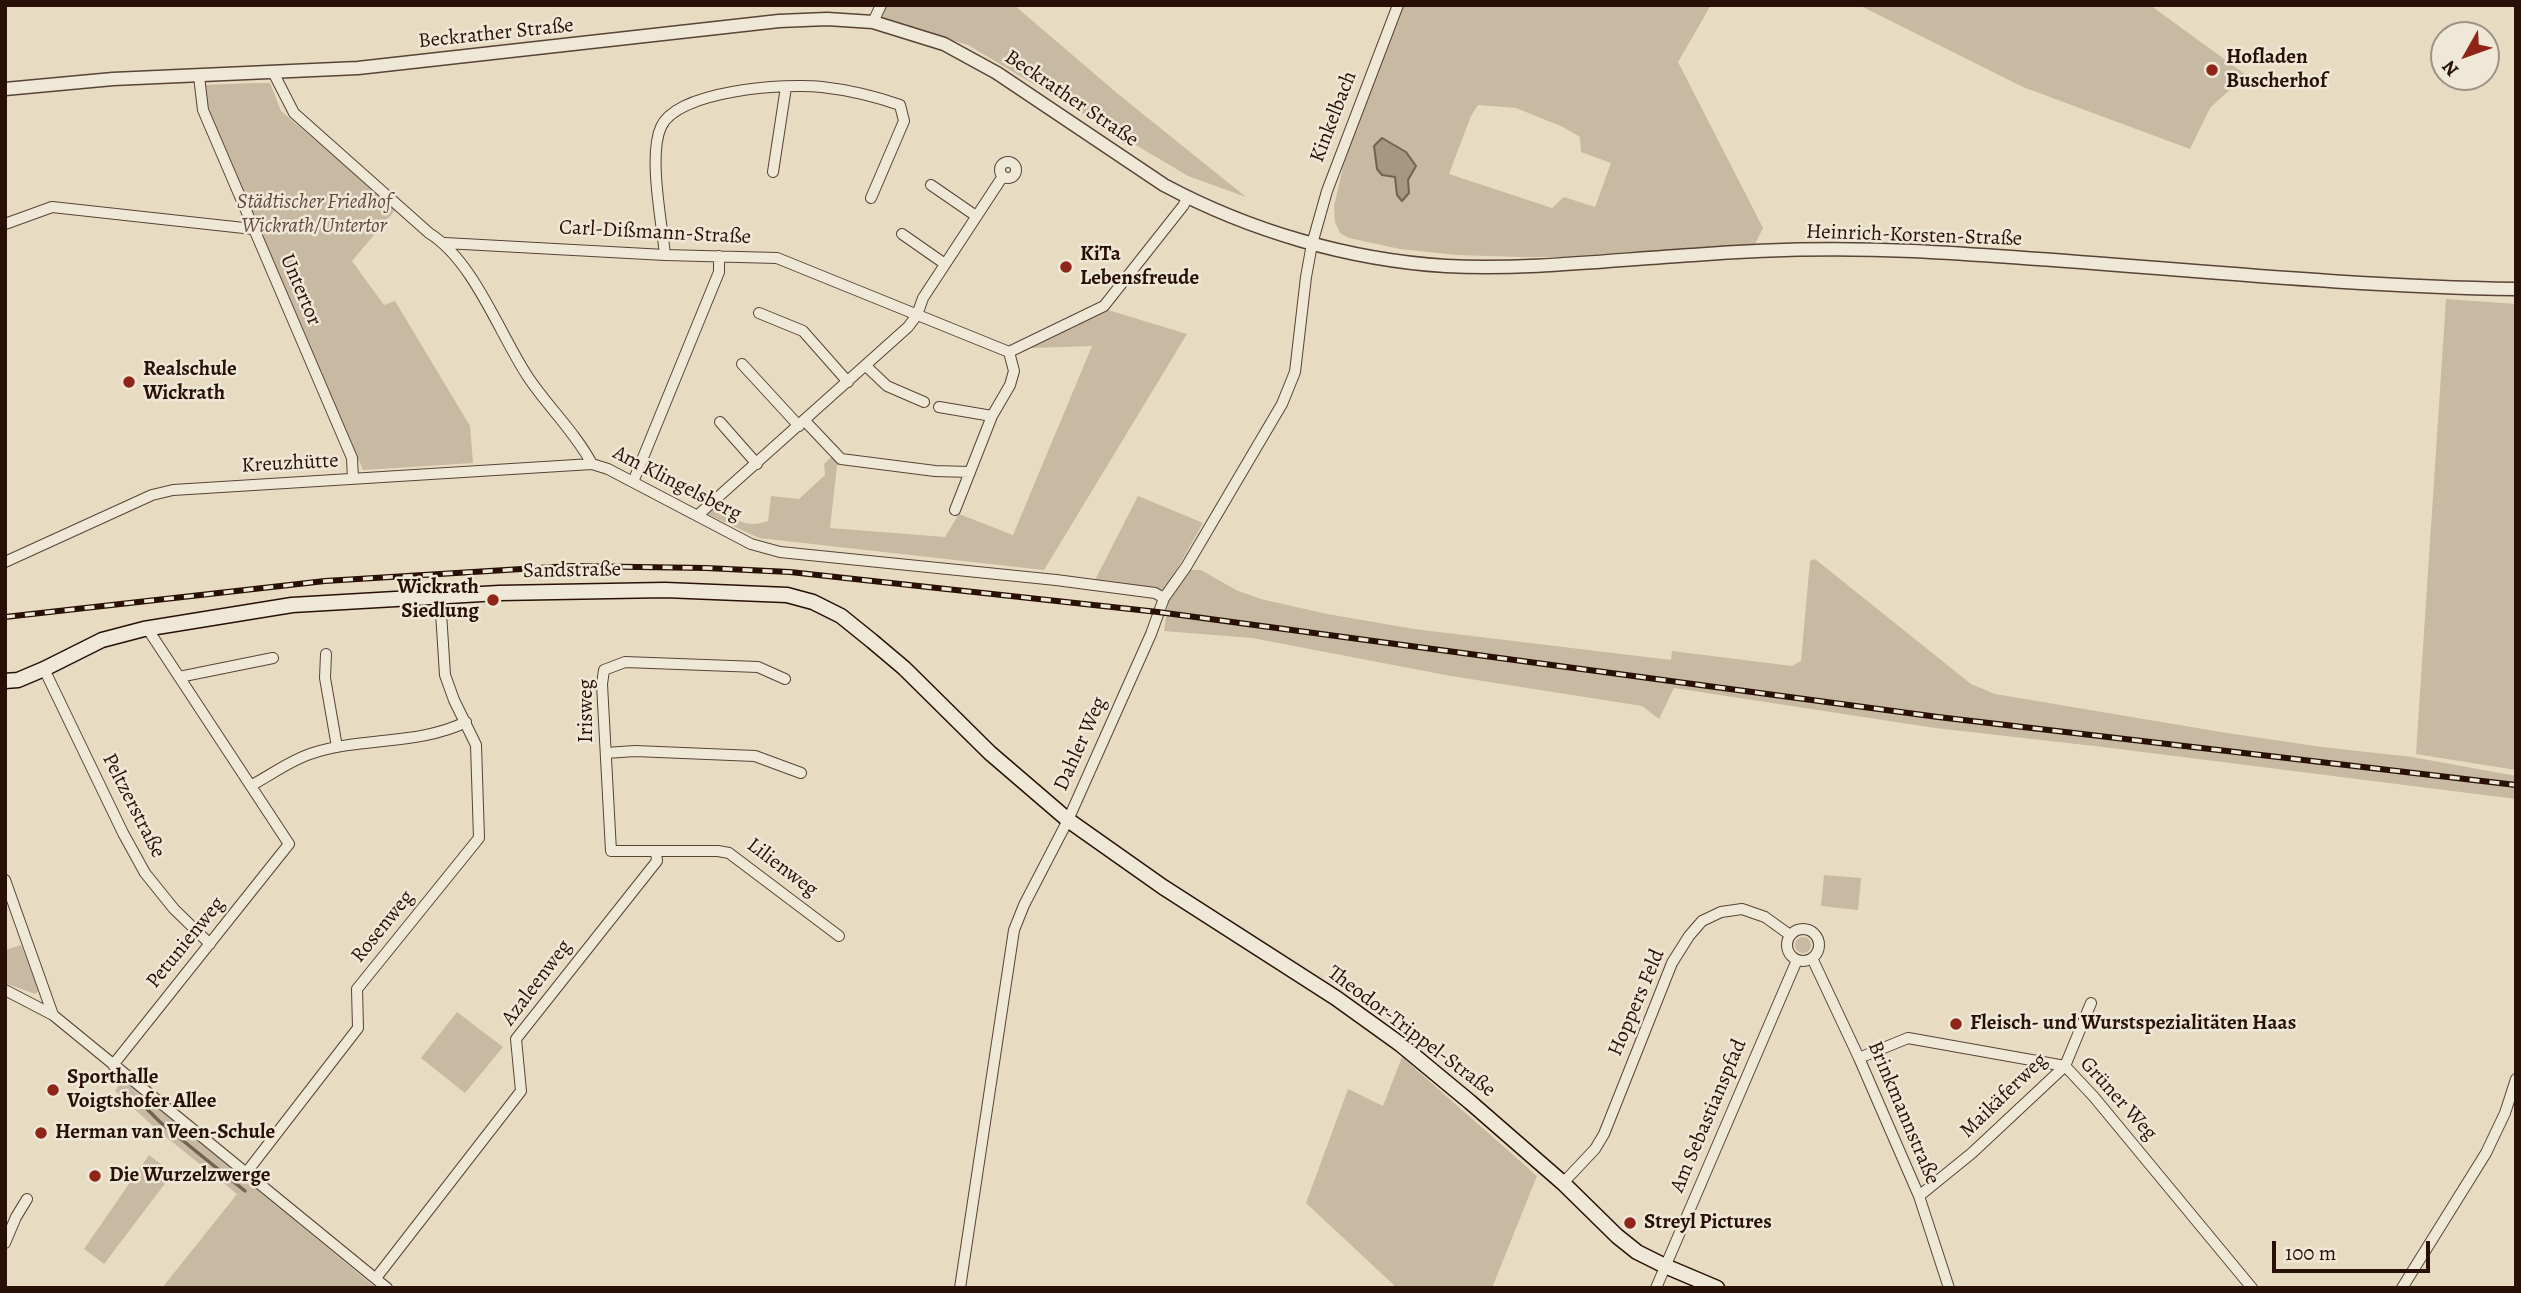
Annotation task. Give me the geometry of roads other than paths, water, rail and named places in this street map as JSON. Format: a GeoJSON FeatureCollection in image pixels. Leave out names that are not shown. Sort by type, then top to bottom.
{"type":"FeatureCollection","features":[{"type":"Feature","properties":{"kind":"main road","name":"Sandstraße"},"geometry":{"type":"LineString","coordinates":[[5,681],[18,680],[103,640],[147,628],[292,606],[499,593],[665,590],[788,595],[813,601],[841,616],[904,668],[990,753],[1068,820]]}},
{"type":"Feature","properties":{"kind":"main road","name":"Theodor-Trippel-Straße"},"geometry":{"type":"LineString","coordinates":[[1068,820],[1163,887],[1316,985],[1400,1044],[1470,1102],[1637,1252],[1717,1288]]}},
{"type":"Feature","properties":{"kind":"street"},"geometry":{"type":"LineString","coordinates":[[873,22],[881,5]]}},
{"type":"Feature","properties":{"kind":"street","name":"Kinkelbach"},"geometry":{"type":"LineString","coordinates":[[1312,244],[1332,176],[1398,5]]}},
{"type":"Feature","properties":{"kind":"street","name":"Beckrather Straße"},"geometry":{"type":"LineString","coordinates":[[5,89],[90,80],[274,74],[358,68],[779,21],[827,19],[873,22],[907,31],[969,56],[1188,197],[1241,220],[1312,244]]}},
{"type":"Feature","properties":{"kind":"street","name":"Am Klingelsberg"},"geometry":{"type":"LineString","coordinates":[[274,74],[294,113],[429,233],[445,243],[464,267],[538,393],[584,449],[592,464],[633,482],[751,544],[780,552],[1056,580],[1155,593],[1164,598]]}},
{"type":"Feature","properties":{"kind":"street","name":"Untertor"},"geometry":{"type":"LineString","coordinates":[[199,76],[203,110],[352,458],[353,479]]}},
{"type":"Feature","properties":{"kind":"street"},"geometry":{"type":"LineString","coordinates":[[665,255],[655,147],[661,125],[680,106],[704,98],[743,90],[819,86],[867,94],[900,105],[904,121],[871,198]]}},
{"type":"Feature","properties":{"kind":"street"},"geometry":{"type":"LineString","coordinates":[[773,172],[786,87]]}},
{"type":"Feature","properties":{"kind":"street"},"geometry":{"type":"LineString","coordinates":[[698,515],[866,366],[917,315],[923,298],[1003,176]]}},
{"type":"Feature","properties":{"kind":"street"},"geometry":{"type":"LineString","coordinates":[[931,185],[976,216]]}},
{"type":"Feature","properties":{"kind":"street"},"geometry":{"type":"LineString","coordinates":[[955,510],[992,416],[1010,385],[1014,371],[1009,352],[1104,306],[1188,197]]}},
{"type":"Feature","properties":{"kind":"street"},"geometry":{"type":"LineString","coordinates":[[5,224],[52,207],[253,229]]}},
{"type":"Feature","properties":{"kind":"street"},"geometry":{"type":"LineString","coordinates":[[902,234],[945,264]]}},
{"type":"Feature","properties":{"kind":"street","name":"Carl-Dißmann-Straße"},"geometry":{"type":"LineString","coordinates":[[445,243],[777,258],[1009,352]]}},
{"type":"Feature","properties":{"kind":"street","name":"Heinrich-Korsten-Straße"},"geometry":{"type":"LineString","coordinates":[[1312,244],[1401,262],[1480,267],[1594,263],[1757,251],[1871,250],[2421,288],[2516,289]]}},
{"type":"Feature","properties":{"kind":"street","name":"Dahler Weg"},"geometry":{"type":"LineString","coordinates":[[960,1288],[1014,930],[1068,820],[1151,634],[1164,598],[1186,567],[1282,404],[1295,372],[1312,244]]}},
{"type":"Feature","properties":{"kind":"street"},"geometry":{"type":"LineString","coordinates":[[633,482],[719,272],[719,256]]}},
{"type":"Feature","properties":{"kind":"street"},"geometry":{"type":"LineString","coordinates":[[759,313],[803,331],[848,382]]}},
{"type":"Feature","properties":{"kind":"street"},"geometry":{"type":"LineString","coordinates":[[742,364],[841,459],[935,471],[970,472]]}},
{"type":"Feature","properties":{"kind":"street"},"geometry":{"type":"LineString","coordinates":[[866,366],[887,386],[924,402]]}},
{"type":"Feature","properties":{"kind":"street"},"geometry":{"type":"LineString","coordinates":[[939,407],[992,416]]}},
{"type":"Feature","properties":{"kind":"street"},"geometry":{"type":"LineString","coordinates":[[720,422],[757,464]]}},
{"type":"Feature","properties":{"kind":"street","name":"Kreuzhütte"},"geometry":{"type":"LineString","coordinates":[[5,562],[152,495],[173,490],[592,464]]}},
{"type":"Feature","properties":{"kind":"street"},"geometry":{"type":"LineString","coordinates":[[147,628],[251,785],[311,753],[386,741],[455,727],[466,722],[445,675],[440,597]]}},
{"type":"Feature","properties":{"kind":"street"},"geometry":{"type":"LineString","coordinates":[[326,654],[325,678],[337,747]]}},
{"type":"Feature","properties":{"kind":"street"},"geometry":{"type":"LineString","coordinates":[[179,677],[273,658]]}},
{"type":"Feature","properties":{"kind":"street","name":"Irisweg"},"geometry":{"type":"LineString","coordinates":[[611,851],[602,684],[604,670],[625,662],[758,667],[785,679]]}},
{"type":"Feature","properties":{"kind":"street","name":"Peltzerstraße"},"geometry":{"type":"LineString","coordinates":[[44,669],[145,873],[174,909],[210,944]]}},
{"type":"Feature","properties":{"kind":"street","name":"Rosenweg"},"geometry":{"type":"LineString","coordinates":[[246,1173],[358,1028],[358,989],[479,838],[476,745],[466,722]]}},
{"type":"Feature","properties":{"kind":"street"},"geometry":{"type":"LineString","coordinates":[[606,752],[755,756],[801,773]]}},
{"type":"Feature","properties":{"kind":"street","name":"Petunienweg"},"geometry":{"type":"LineString","coordinates":[[114,1065],[289,844],[251,785]]}},
{"type":"Feature","properties":{"kind":"street","name":"Lilienweg"},"geometry":{"type":"LineString","coordinates":[[611,851],[718,850],[729,853],[839,936]]}},
{"type":"Feature","properties":{"kind":"street","name":"Azaleenweg"},"geometry":{"type":"LineString","coordinates":[[376,1278],[521,1091],[516,1039],[657,861],[656,852]]}},
{"type":"Feature","properties":{"kind":"street"},"geometry":{"type":"LineString","coordinates":[[5,880],[53,1015]]}},
{"type":"Feature","properties":{"kind":"street","name":"Hoppers Feld"},"geometry":{"type":"LineString","coordinates":[[1563,1184],[1595,1149],[1604,1134],[1672,963],[1702,921],[1721,912],[1742,909],[1765,917],[1790,935]]}},
{"type":"Feature","properties":{"kind":"street"},"geometry":{"type":"LineString","coordinates":[[1802,929],[1814,933],[1819,943],[1812,958],[1797,960],[1787,949],[1790,935],[1802,929]]}},
{"type":"Feature","properties":{"kind":"street","name":"Brinkmannstraße"},"geometry":{"type":"LineString","coordinates":[[1812,958],[1919,1196],[1949,1288]]}},
{"type":"Feature","properties":{"kind":"street","name":"Am Sebastianspfad"},"geometry":{"type":"LineString","coordinates":[[1656,1288],[1797,960]]}},
{"type":"Feature","properties":{"kind":"street"},"geometry":{"type":"LineString","coordinates":[[5,990],[53,1015],[387,1288]]}},
{"type":"Feature","properties":{"kind":"street","name":"Maikäferweg"},"geometry":{"type":"LineString","coordinates":[[1919,1196],[1972,1153],[2064,1066],[2091,1003]]}},
{"type":"Feature","properties":{"kind":"street","name":"Grüner Weg"},"geometry":{"type":"LineString","coordinates":[[1859,1058],[1908,1038],[2064,1066],[2103,1107],[2252,1288]]}},
{"type":"Feature","properties":{"kind":"street"},"geometry":{"type":"LineString","coordinates":[[2402,1288],[2433,1234],[2486,1153],[2505,1113],[2516,1079]]}},
{"type":"Feature","properties":{"kind":"street"},"geometry":{"type":"LineString","coordinates":[[5,1243],[27,1199]]}},
{"type":"Feature","properties":{"kind":"waterway"},"geometry":{"type":"LineString","coordinates":[[143,1105],[245,1191]]}},
{"type":"Feature","properties":{"kind":"railway"},"geometry":{"type":"LineString","coordinates":[[5,617],[325,581],[571,566],[790,572],[1158,612],[1938,717],[2516,785]]}},
{"type":"Feature","properties":{"kind":"place","name":"Hofladen Buscherhof"},"geometry":{"type":"Point","coordinates":[2212,70]}},
{"type":"Feature","properties":{"kind":"place","name":"KiTa Lebensfreude"},"geometry":{"type":"Point","coordinates":[1066,267]}},
{"type":"Feature","properties":{"kind":"place","name":"Realschule Wickrath"},"geometry":{"type":"Point","coordinates":[129,382]}},
{"type":"Feature","properties":{"kind":"place","name":"Wickrath Siedlung"},"geometry":{"type":"Point","coordinates":[493,600]}},
{"type":"Feature","properties":{"kind":"place","name":"Fleisch- und Wurstspezialitäten Haas"},"geometry":{"type":"Point","coordinates":[1956,1024]}},
{"type":"Feature","properties":{"kind":"place","name":"Sporthalle Voigtshofer Allee"},"geometry":{"type":"Point","coordinates":[53,1090]}},
{"type":"Feature","properties":{"kind":"place","name":"Herman van Veen-Schule"},"geometry":{"type":"Point","coordinates":[41,1133]}},
{"type":"Feature","properties":{"kind":"place","name":"Die Wurzelzwerge"},"geometry":{"type":"Point","coordinates":[95,1176]}},
{"type":"Feature","properties":{"kind":"place","name":"Streyl Pictures"},"geometry":{"type":"Point","coordinates":[1630,1223]}},
{"type":"Feature","properties":{"kind":"park label","name":"Städtischer Friedhof Wickrath/Untertor"},"geometry":{"type":"Point","coordinates":[314,215]}}]}
